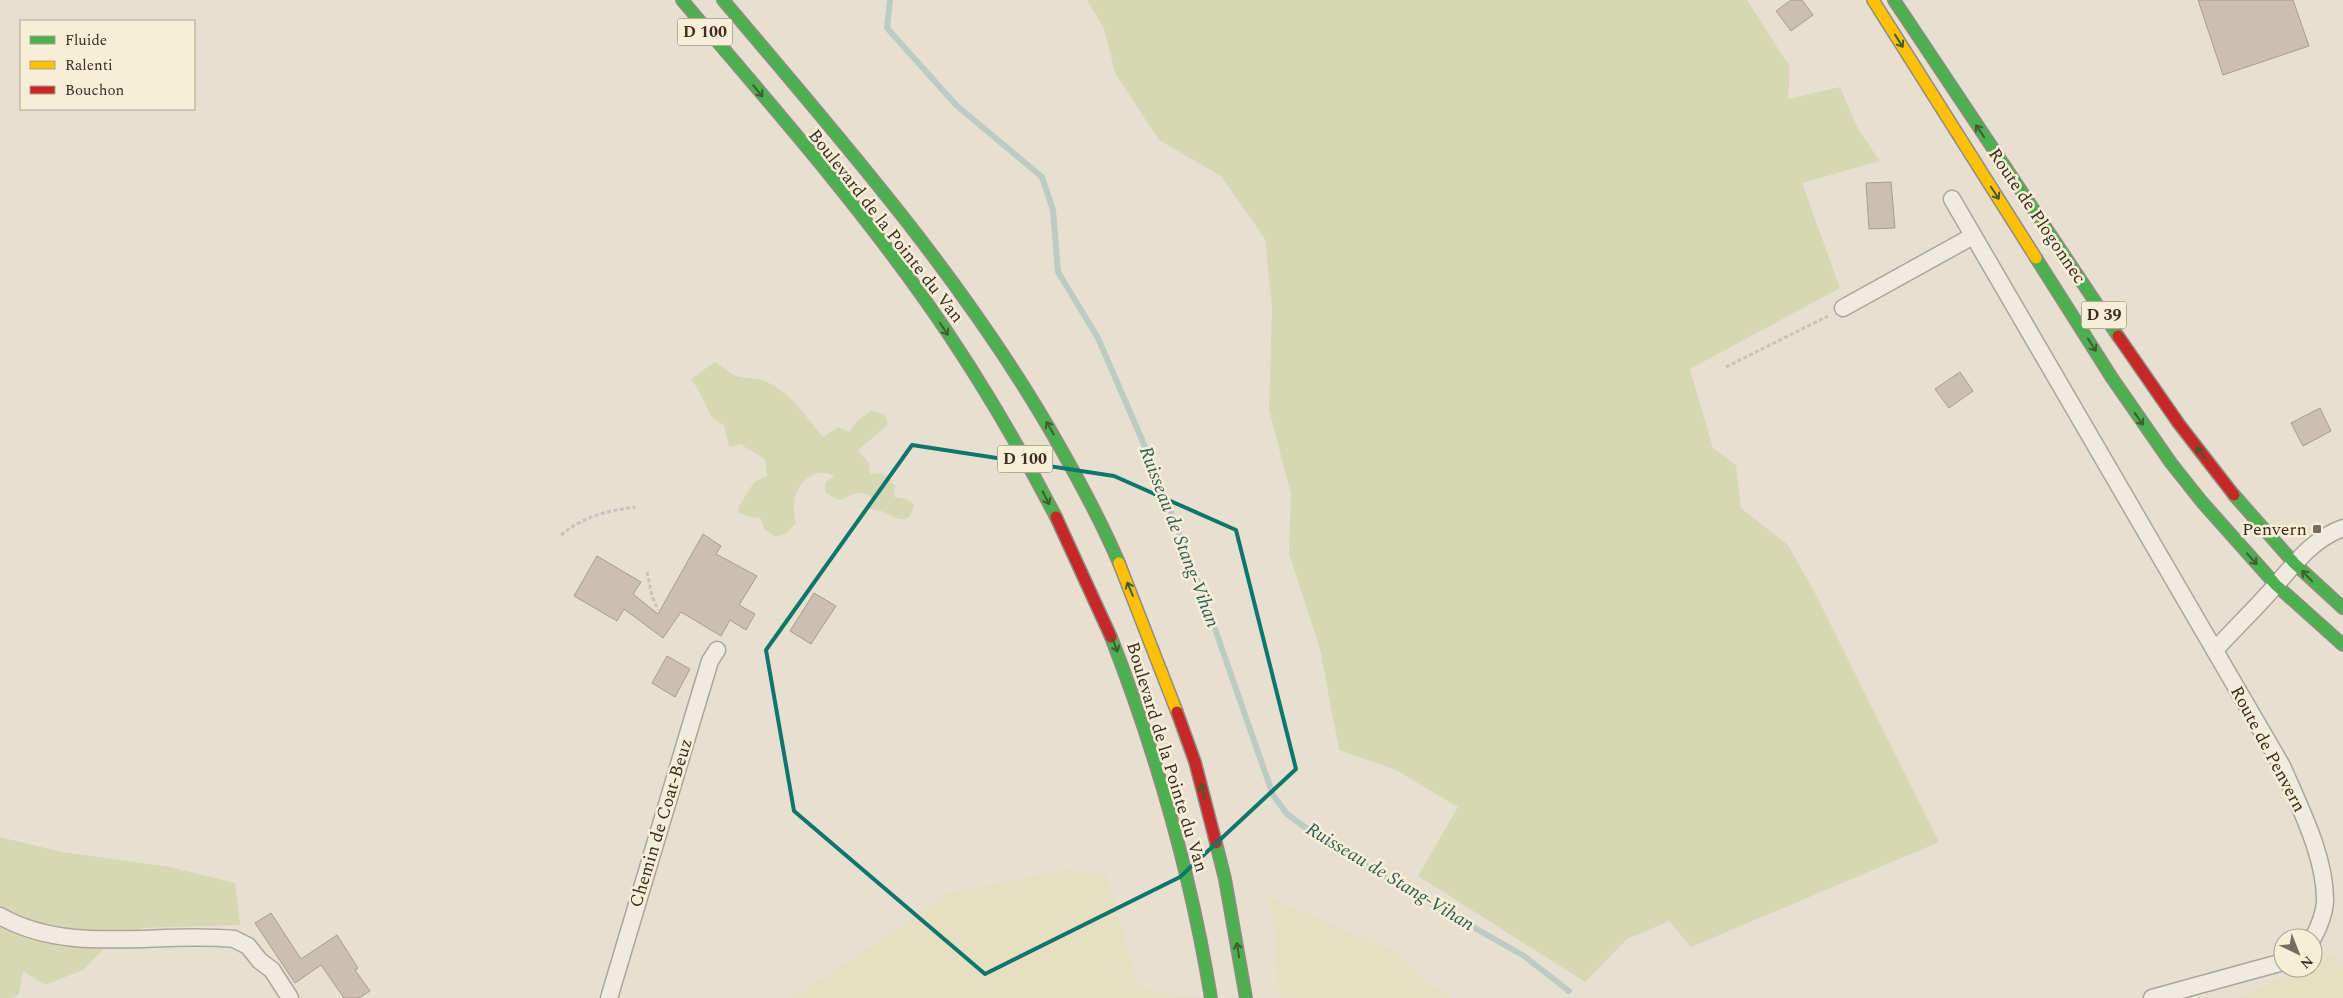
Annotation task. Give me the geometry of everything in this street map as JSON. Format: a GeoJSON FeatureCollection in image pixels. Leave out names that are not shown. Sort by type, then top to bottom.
{"type":"FeatureCollection","features":[{"type":"Feature","properties":{"kind":"main road","name":"D 100"},"geometry":{"type":"LineString","coordinates":[[674,0],[735,64]]}},
{"type":"Feature","properties":{"kind":"main road","name":"Boulevard de la Pointe du Van"},"geometry":{"type":"LineString","coordinates":[[682,0],[853,205],[925,301],[968,364],[1039,484],[1090,587],[1131,689],[1175,831],[1196,916],[1211,998]]}},
{"type":"Feature","properties":{"kind":"main road","name":"Boulevard de la Pointe du Van"},"geometry":{"type":"LineString","coordinates":[[723,0],[877,183],[975,311],[1038,408],[1102,522],[1165,678],[1195,762],[1225,879],[1246,998]]}},
{"type":"Feature","properties":{"kind":"main road","name":"Route de Plogonnec"},"geometry":{"type":"LineString","coordinates":[[1873,0],[2140,420],[2202,502],[2276,585],[2343,644]]}},
{"type":"Feature","properties":{"kind":"main road","name":"Route de Plogonnec"},"geometry":{"type":"LineString","coordinates":[[1894,0],[2040,221],[2170,412],[2250,514],[2294,563],[2343,608]]}},
{"type":"Feature","properties":{"kind":"street"},"geometry":{"type":"LineString","coordinates":[[1952,199],[2215,650],[2294,563],[2321,538],[2343,528]]}},
{"type":"Feature","properties":{"kind":"street"},"geometry":{"type":"LineString","coordinates":[[1843,308],[1973,236]]}},
{"type":"Feature","properties":{"kind":"street","name":"Chemin de Coat-Beuz"},"geometry":{"type":"LineString","coordinates":[[609,998],[710,662],[717,650]]}},
{"type":"Feature","properties":{"kind":"street","name":"Route de Penvern"},"geometry":{"type":"LineString","coordinates":[[2215,650],[2282,766],[2316,851],[2325,902],[2318,928]]}},
{"type":"Feature","properties":{"kind":"street"},"geometry":{"type":"LineString","coordinates":[[0,916],[20,927],[60,936],[234,939],[248,946],[260,961],[272,970],[290,998]]}},
{"type":"Feature","properties":{"kind":"street"},"geometry":{"type":"LineString","coordinates":[[2152,998],[2273,965]]}},
{"type":"Feature","properties":{"kind":"path"},"geometry":{"type":"LineString","coordinates":[[1726,367],[1843,308]]}},
{"type":"Feature","properties":{"kind":"path"},"geometry":{"type":"LineString","coordinates":[[561,535],[576,523],[597,514],[635,507]]}},
{"type":"Feature","properties":{"kind":"path"},"geometry":{"type":"LineString","coordinates":[[647,572],[652,596],[658,610]]}},
{"type":"Feature","properties":{"kind":"highlighted area"},"geometry":{"type":"Polygon","coordinates":[[[912,445],[1114,476],[1236,530],[1296,769],[1180,877],[985,974],[794,811],[766,650],[912,445]]]}},
{"type":"Feature","properties":{"kind":"shaded area"},"geometry":{"type":"Polygon","coordinates":[[[1069,869],[1107,874],[1139,988],[1205,998],[793,998],[948,893],[1069,869]]]}},
{"type":"Feature","properties":{"kind":"shaded area"},"geometry":{"type":"Polygon","coordinates":[[[1269,897],[1391,950],[1425,980],[1452,998],[1279,998],[1275,932],[1269,897]]]}},
{"type":"Feature","properties":{"kind":"shaded area"},"geometry":{"type":"Polygon","coordinates":[[[2331,955],[2343,967],[2343,998],[2239,998],[2282,978],[2323,978],[2323,959],[2331,955]]]}},
{"type":"Feature","properties":{"kind":"green space"},"geometry":{"type":"Polygon","coordinates":[[[1087,0],[1747,0],[1790,67],[1788,99],[1840,87],[1858,129],[1880,161],[1802,183],[1840,288],[1690,369],[1713,448],[1736,465],[1741,508],[1788,545],[1816,595],[1939,842],[1691,947],[1669,921],[1627,939],[1585,982],[1418,876],[1458,807],[1396,770],[1339,750],[1320,649],[1289,553],[1291,494],[1269,410],[1272,307],[1265,239],[1221,176],[1159,140],[1115,73],[1104,28],[1087,0]]]}},
{"type":"Feature","properties":{"kind":"green space"},"geometry":{"type":"Polygon","coordinates":[[[715,362],[737,376],[765,381],[775,386],[791,399],[823,437],[838,427],[849,432],[856,422],[872,410],[885,415],[888,425],[858,450],[869,463],[870,474],[881,473],[895,485],[894,497],[906,499],[914,504],[910,516],[899,519],[884,512],[868,508],[871,496],[859,493],[843,499],[836,499],[825,492],[825,483],[834,476],[827,473],[813,475],[802,483],[795,497],[794,514],[796,523],[787,533],[776,537],[764,529],[760,517],[754,518],[739,513],[738,508],[754,482],[767,476],[765,459],[740,444],[729,447],[724,425],[712,417],[691,379],[715,362]]]}},
{"type":"Feature","properties":{"kind":"green space"},"geometry":{"type":"Polygon","coordinates":[[[0,837],[62,852],[170,867],[235,883],[240,925],[142,928],[107,945],[83,970],[45,985],[23,971],[19,994],[11,998],[0,998],[0,837]]]}},
{"type":"Feature","properties":{"kind":"building"},"geometry":{"type":"Polygon","coordinates":[[[1791,0],[1802,0],[1813,15],[1791,31],[1776,11],[1791,0]]]}},
{"type":"Feature","properties":{"kind":"building"},"geometry":{"type":"Polygon","coordinates":[[[2198,0],[2293,0],[2309,46],[2223,75],[2198,0]]]}},
{"type":"Feature","properties":{"kind":"building"},"geometry":{"type":"Polygon","coordinates":[[[1891,182],[1895,228],[1869,229],[1866,183],[1891,182]]]}},
{"type":"Feature","properties":{"kind":"building"},"geometry":{"type":"Polygon","coordinates":[[[1960,372],[1973,391],[1949,408],[1935,389],[1960,372]]]}},
{"type":"Feature","properties":{"kind":"building"},"geometry":{"type":"Polygon","coordinates":[[[2320,408],[2331,431],[2303,446],[2291,423],[2320,408]]]}},
{"type":"Feature","properties":{"kind":"building"},"geometry":{"type":"Polygon","coordinates":[[[703,534],[721,546],[716,554],[757,576],[739,605],[755,614],[746,630],[730,620],[721,636],[681,612],[663,638],[624,609],[617,621],[574,596],[597,556],[641,582],[633,594],[658,614],[703,534]]]}},
{"type":"Feature","properties":{"kind":"building"},"geometry":{"type":"Polygon","coordinates":[[[814,593],[836,606],[811,644],[790,631],[814,593]]]}},
{"type":"Feature","properties":{"kind":"building"},"geometry":{"type":"Polygon","coordinates":[[[667,656],[690,669],[675,697],[652,683],[667,656]]]}},
{"type":"Feature","properties":{"kind":"building"},"geometry":{"type":"Polygon","coordinates":[[[271,913],[301,959],[337,935],[358,968],[355,970],[370,991],[359,998],[344,998],[321,965],[295,983],[255,923],[271,913]]]}},
{"type":"Feature","properties":{"kind":"waterway","name":"Ruisseau de Stang-Vihan"},"geometry":{"type":"LineString","coordinates":[[890,0],[887,28],[956,105],[1042,177],[1053,210],[1058,272],[1098,338],[1152,463],[1206,603],[1273,795],[1287,814],[1326,843],[1524,956],[1569,991]]}},
{"type":"Feature","properties":{"kind":"traffic: fast"},"geometry":{"type":"LineString","coordinates":[[682,0],[776,110],[897,261],[961,352],[1026,461],[1056,517]]}},
{"type":"Feature","properties":{"kind":"traffic: fast"},"geometry":{"type":"LineString","coordinates":[[723,0],[859,162],[946,273],[1025,388],[1092,505],[1119,563]]}},
{"type":"Feature","properties":{"kind":"traffic: fast"},"geometry":{"type":"LineString","coordinates":[[1894,0],[2118,336]]}},
{"type":"Feature","properties":{"kind":"traffic: fast"},"geometry":{"type":"LineString","coordinates":[[2036,258],[2112,378],[2171,463],[2202,502],[2276,585],[2343,645]]}},
{"type":"Feature","properties":{"kind":"traffic: fast"},"geometry":{"type":"LineString","coordinates":[[2234,495],[2294,563],[2343,608]]}},
{"type":"Feature","properties":{"kind":"traffic: fast"},"geometry":{"type":"LineString","coordinates":[[1111,637],[1143,725],[1170,815],[1193,906],[1211,998]]}},
{"type":"Feature","properties":{"kind":"traffic: fast"},"geometry":{"type":"LineString","coordinates":[[1216,843],[1225,879],[1246,998]]}},
{"type":"Feature","properties":{"kind":"traffic: slow"},"geometry":{"type":"LineString","coordinates":[[1873,0],[2036,258]]}},
{"type":"Feature","properties":{"kind":"traffic: slow"},"geometry":{"type":"LineString","coordinates":[[1119,563],[1177,712]]}},
{"type":"Feature","properties":{"kind":"traffic: jam"},"geometry":{"type":"LineString","coordinates":[[2118,336],[2179,424],[2234,495]]}},
{"type":"Feature","properties":{"kind":"traffic: jam"},"geometry":{"type":"LineString","coordinates":[[1056,517],[1111,637]]}},
{"type":"Feature","properties":{"kind":"traffic: jam"},"geometry":{"type":"LineString","coordinates":[[1177,712],[1195,762],[1216,843]]}},
{"type":"Feature","properties":{"kind":"place","name":"Penvern"},"geometry":{"type":"Point","coordinates":[2317,529]}}]}
